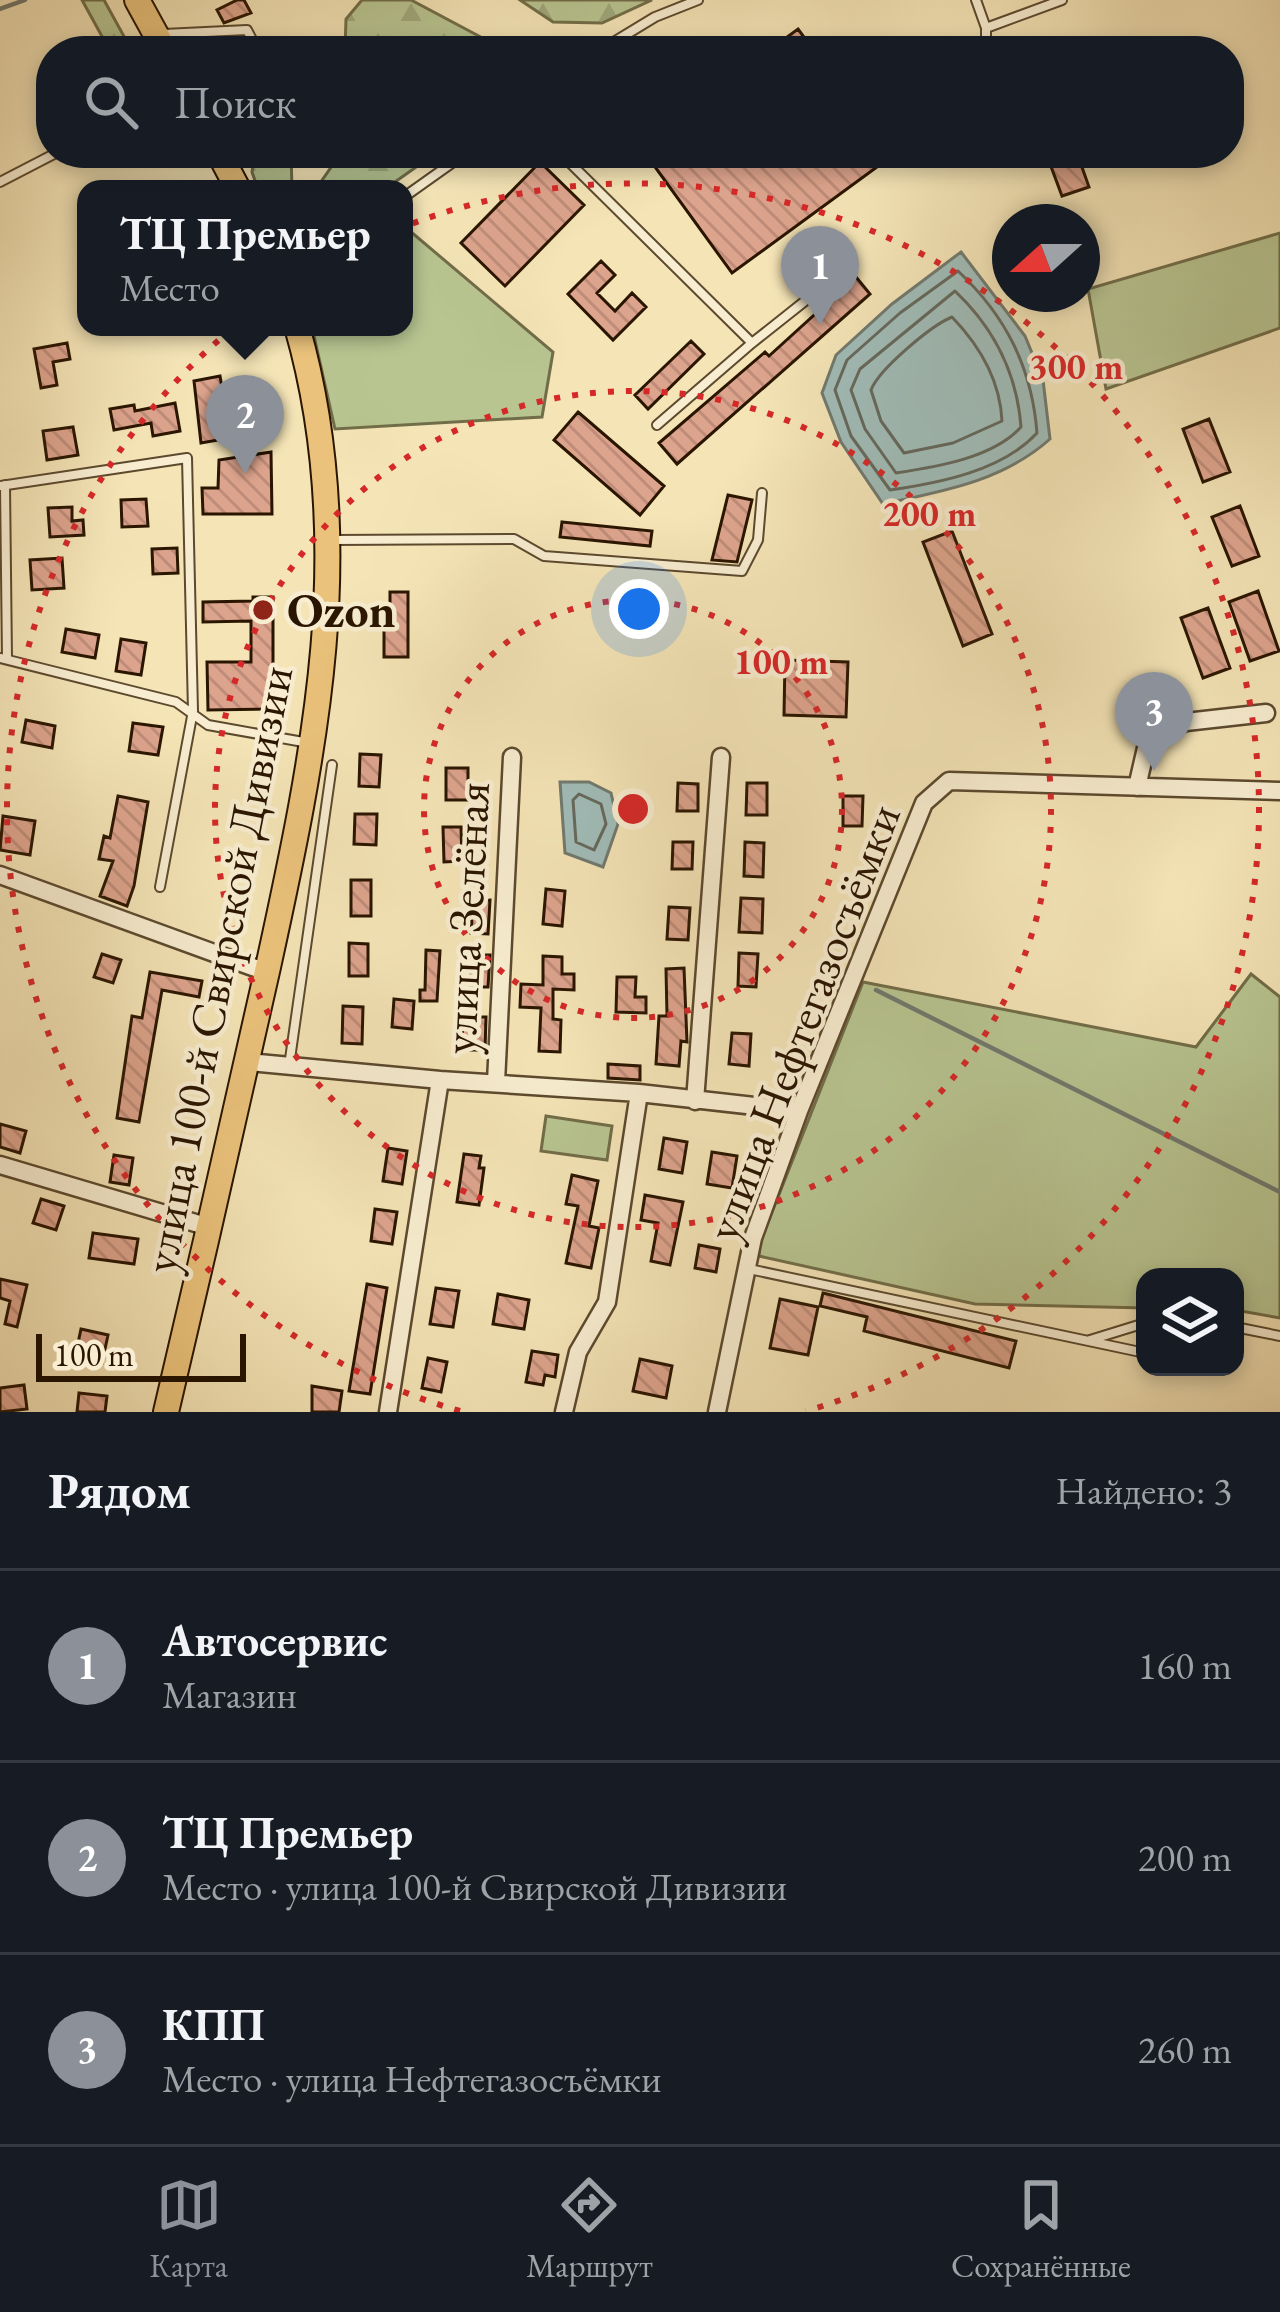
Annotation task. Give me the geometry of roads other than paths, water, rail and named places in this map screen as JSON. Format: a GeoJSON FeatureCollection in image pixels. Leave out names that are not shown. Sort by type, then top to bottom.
{"type":"FeatureCollection","features":[{"type":"Feature","properties":{"kind":"main road"},"geometry":{"type":"LineString","coordinates":[[137,0],[157,36]]}},
{"type":"Feature","properties":{"kind":"main road","name":"улица 100-й Свирской Дивизии"},"geometry":{"type":"LineString","coordinates":[[166,1412],[293,854],[324,655],[328,478],[299,336]]}},
{"type":"Feature","properties":{"kind":"street"},"geometry":{"type":"LineString","coordinates":[[1137,787],[1149,735],[1186,722],[1266,713]]}},
{"type":"Feature","properties":{"kind":"street","name":"улица Зелёная"},"geometry":{"type":"LineString","coordinates":[[496,1082],[512,757]]}},
{"type":"Feature","properties":{"kind":"street"},"geometry":{"type":"LineString","coordinates":[[695,1101],[721,757]]}},
{"type":"Feature","properties":{"kind":"street","name":"улица Нефтегазосъёмки"},"geometry":{"type":"LineString","coordinates":[[717,1412],[753,1238],[799,1111],[924,803],[949,781],[1280,791]]}},
{"type":"Feature","properties":{"kind":"street"},"geometry":{"type":"LineString","coordinates":[[0,875],[266,972]]}},
{"type":"Feature","properties":{"kind":"street"},"geometry":{"type":"LineString","coordinates":[[249,1062],[639,1093],[799,1111]]}},
{"type":"Feature","properties":{"kind":"street","name":"улица Зелёная"},"geometry":{"type":"LineString","coordinates":[[388,1412],[440,1080]]}},
{"type":"Feature","properties":{"kind":"street"},"geometry":{"type":"LineString","coordinates":[[564,1412],[578,1352],[607,1302],[639,1093]]}},
{"type":"Feature","properties":{"kind":"street"},"geometry":{"type":"LineString","coordinates":[[0,1165],[209,1227]]}},
{"type":"Feature","properties":{"kind":"lane"},"geometry":{"type":"LineString","coordinates":[[624,36],[698,0]]}},
{"type":"Feature","properties":{"kind":"lane"},"geometry":{"type":"LineString","coordinates":[[976,0],[986,36]]}},
{"type":"Feature","properties":{"kind":"lane"},"geometry":{"type":"LineString","coordinates":[[986,28],[1062,0]]}},
{"type":"Feature","properties":{"kind":"lane"},"geometry":{"type":"LineString","coordinates":[[207,36],[247,30],[250,36]]}},
{"type":"Feature","properties":{"kind":"lane"},"geometry":{"type":"LineString","coordinates":[[0,182],[36,163]]}},
{"type":"Feature","properties":{"kind":"lane"},"geometry":{"type":"LineString","coordinates":[[413,191],[445,168]]}},
{"type":"Feature","properties":{"kind":"lane"},"geometry":{"type":"LineString","coordinates":[[575,168],[752,343]]}},
{"type":"Feature","properties":{"kind":"lane"},"geometry":{"type":"LineString","coordinates":[[657,425],[834,278]]}},
{"type":"Feature","properties":{"kind":"lane"},"geometry":{"type":"LineString","coordinates":[[160,886],[193,711],[188,458],[3,485],[3,658],[176,702],[193,711],[208,725],[310,743]]}},
{"type":"Feature","properties":{"kind":"lane"},"geometry":{"type":"LineString","coordinates":[[330,540],[514,539],[544,556],[742,572],[758,540],[762,493]]}},
{"type":"Feature","properties":{"kind":"lane"},"geometry":{"type":"LineString","coordinates":[[288,1067],[332,765]]}},
{"type":"Feature","properties":{"kind":"lane"},"geometry":{"type":"LineString","coordinates":[[748,1268],[1136,1351]]}},
{"type":"Feature","properties":{"kind":"lane"},"geometry":{"type":"LineString","coordinates":[[1089,1340],[1136,1326]]}},
{"type":"Feature","properties":{"kind":"lane"},"geometry":{"type":"LineString","coordinates":[[1244,1329],[1280,1336]]}},
{"type":"Feature","properties":{"kind":"water"},"geometry":{"type":"Polygon","coordinates":[[[961,252],[992,293],[992,312],[1007,312],[1025,336],[1043,380],[1050,439],[993,475],[883,504],[841,442],[822,393],[836,355],[892,304],[961,252]]]}},
{"type":"Feature","properties":{"kind":"water"},"geometry":{"type":"Polygon","coordinates":[[[560,782],[589,782],[611,793],[618,824],[603,867],[565,853],[560,782]]]}},
{"type":"Feature","properties":{"kind":"waterway"},"geometry":{"type":"LineString","coordinates":[[0,9],[25,0]]}},
{"type":"Feature","properties":{"kind":"waterway"},"geometry":{"type":"LineString","coordinates":[[876,990],[1280,1192]]}},
{"type":"Feature","properties":{"kind":"place","name":"Автосервис"},"geometry":{"type":"Point","coordinates":[820,325]}},
{"type":"Feature","properties":{"kind":"place","name":"ТЦ Премьер"},"geometry":{"type":"Point","coordinates":[245,474]}},
{"type":"Feature","properties":{"kind":"place","name":"Ozon"},"geometry":{"type":"Point","coordinates":[263,610]}},
{"type":"Feature","properties":{"kind":"place","name":"КПП"},"geometry":{"type":"Point","coordinates":[1154,771]}}]}
